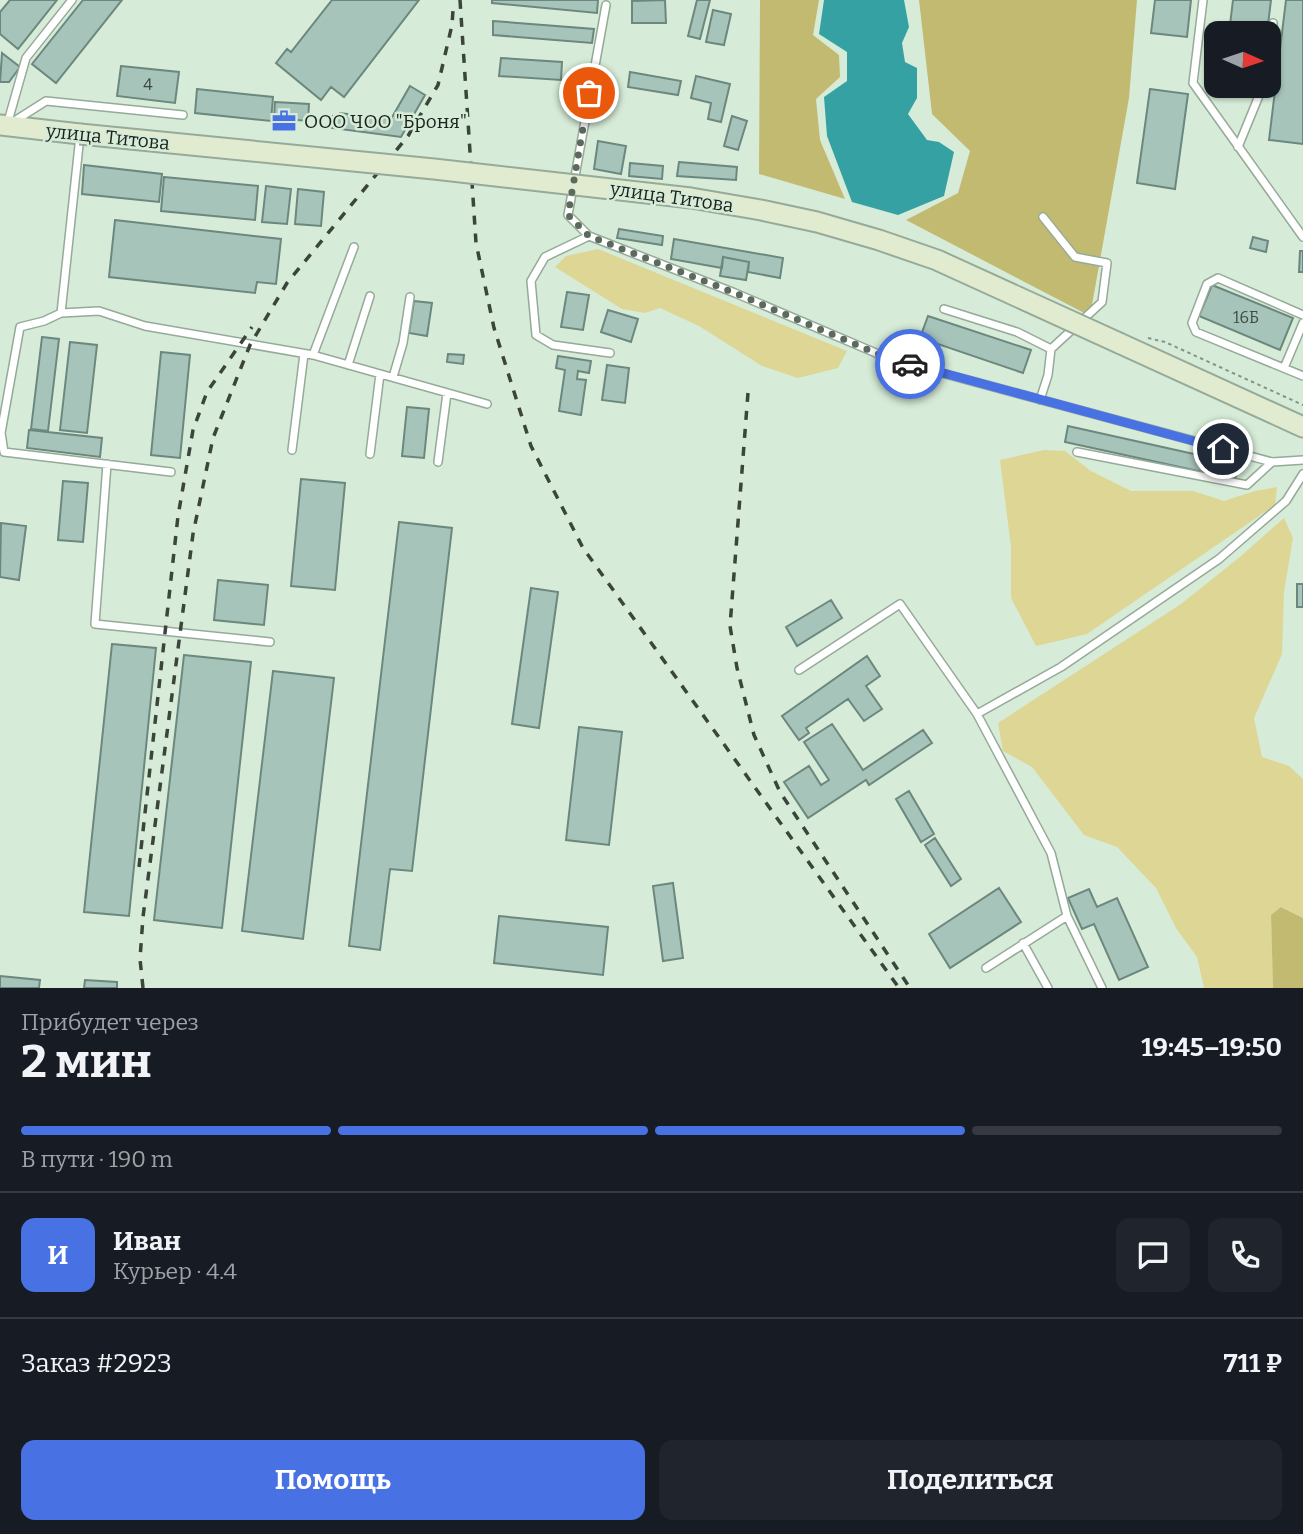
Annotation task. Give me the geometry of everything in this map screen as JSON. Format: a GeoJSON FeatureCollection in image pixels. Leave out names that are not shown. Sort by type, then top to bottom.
{"type":"FeatureCollection","features":[{"type":"Feature","properties":{"kind":"main road","name":"улица Титова"},"geometry":{"type":"LineString","coordinates":[[3,126],[378,163],[691,198],[795,217],[879,240],[937,260],[1303,427]]}},
{"type":"Feature","properties":{"kind":"lane"},"geometry":{"type":"LineString","coordinates":[[3,126],[26,58],[72,0]]}},
{"type":"Feature","properties":{"kind":"lane"},"geometry":{"type":"LineString","coordinates":[[1203,0],[1193,83],[1303,237]]}},
{"type":"Feature","properties":{"kind":"lane"},"geometry":{"type":"LineString","coordinates":[[606,5],[568,215],[589,236],[735,293],[890,359],[1272,462],[1303,460]]}},
{"type":"Feature","properties":{"kind":"lane"},"geometry":{"type":"LineString","coordinates":[[1238,147],[1258,98]]}},
{"type":"Feature","properties":{"kind":"lane"},"geometry":{"type":"LineString","coordinates":[[3,126],[46,101],[183,115]]}},
{"type":"Feature","properties":{"kind":"lane"},"geometry":{"type":"LineString","coordinates":[[61,313],[80,134]]}},
{"type":"Feature","properties":{"kind":"lane"},"geometry":{"type":"LineString","coordinates":[[1040,400],[1048,375],[1051,349],[1102,302],[1107,263],[1075,257],[1043,218]]}},
{"type":"Feature","properties":{"kind":"lane"},"geometry":{"type":"LineString","coordinates":[[589,236],[545,257],[531,281],[536,335],[553,345],[610,353]]}},
{"type":"Feature","properties":{"kind":"lane"},"geometry":{"type":"LineString","coordinates":[[313,355],[354,247]]}},
{"type":"Feature","properties":{"kind":"lane"},"geometry":{"type":"LineString","coordinates":[[1303,315],[1218,278],[1207,284],[1192,326],[1196,332],[1303,376]]}},
{"type":"Feature","properties":{"kind":"lane"},"geometry":{"type":"LineString","coordinates":[[348,365],[370,296]]}},
{"type":"Feature","properties":{"kind":"lane"},"geometry":{"type":"LineString","coordinates":[[393,377],[410,297]]}},
{"type":"Feature","properties":{"kind":"lane"},"geometry":{"type":"LineString","coordinates":[[944,309],[1017,332],[1051,349]]}},
{"type":"Feature","properties":{"kind":"lane"},"geometry":{"type":"LineString","coordinates":[[171,472],[5,452],[1,433],[2,412],[20,327],[61,313],[99,311],[145,326],[313,355],[487,404]]}},
{"type":"Feature","properties":{"kind":"lane"},"geometry":{"type":"LineString","coordinates":[[1284,369],[1303,323]]}},
{"type":"Feature","properties":{"kind":"lane"},"geometry":{"type":"LineString","coordinates":[[292,450],[304,354]]}},
{"type":"Feature","properties":{"kind":"lane"},"geometry":{"type":"LineString","coordinates":[[370,454],[380,374]]}},
{"type":"Feature","properties":{"kind":"lane"},"geometry":{"type":"LineString","coordinates":[[438,462],[447,393]]}},
{"type":"Feature","properties":{"kind":"lane"},"geometry":{"type":"LineString","coordinates":[[1077,452],[1247,485],[1272,462]]}},
{"type":"Feature","properties":{"kind":"lane"},"geometry":{"type":"LineString","coordinates":[[107,464],[95,624],[270,642]]}},
{"type":"Feature","properties":{"kind":"lane"},"geometry":{"type":"LineString","coordinates":[[977,714],[1061,667],[1219,559],[1286,501],[1303,474]]}},
{"type":"Feature","properties":{"kind":"lane"},"geometry":{"type":"LineString","coordinates":[[799,670],[900,604],[977,714],[1051,853],[1067,916],[1102,988]]}},
{"type":"Feature","properties":{"kind":"lane"},"geometry":{"type":"LineString","coordinates":[[986,968],[1067,916]]}},
{"type":"Feature","properties":{"kind":"lane"},"geometry":{"type":"LineString","coordinates":[[1023,943],[1048,988]]}},
{"type":"Feature","properties":{"kind":"path"},"geometry":{"type":"LineString","coordinates":[[1144,337],[1165,342],[1303,405]]}},
{"type":"Feature","properties":{"kind":"shaded area"},"geometry":{"type":"Polygon","coordinates":[[[760,0],[819,0],[813,35],[839,55],[840,77],[816,99],[820,140],[845,199],[759,174],[760,0]]]}},
{"type":"Feature","properties":{"kind":"shaded area"},"geometry":{"type":"Polygon","coordinates":[[[919,0],[1137,0],[1129,98],[1090,316],[906,220],[958,193],[970,151],[932,114],[919,0]]]}},
{"type":"Feature","properties":{"kind":"shaded area"},"geometry":{"type":"Polygon","coordinates":[[[598,249],[847,351],[838,368],[798,378],[762,366],[699,326],[660,308],[645,313],[622,309],[555,267],[566,256],[598,249]]]}},
{"type":"Feature","properties":{"kind":"shaded area"},"geometry":{"type":"Polygon","coordinates":[[[1044,450],[1065,451],[1091,471],[1131,491],[1193,491],[1224,501],[1277,487],[1275,505],[1087,634],[1036,646],[1011,598],[1011,547],[1000,460],[1044,450]]]}},
{"type":"Feature","properties":{"kind":"shaded area"},"geometry":{"type":"Polygon","coordinates":[[[1284,518],[1293,538],[1284,592],[1282,654],[1254,718],[1262,757],[1289,766],[1303,779],[1303,918],[1282,907],[1271,915],[1273,988],[1204,988],[1197,957],[1176,928],[1156,888],[1117,847],[1084,835],[1032,767],[1003,751],[998,723],[1181,604],[1284,518]]]}},
{"type":"Feature","properties":{"kind":"shaded area"},"geometry":{"type":"Polygon","coordinates":[[[1281,907],[1303,918],[1303,988],[1273,988],[1271,915],[1281,907]]]}},
{"type":"Feature","properties":{"kind":"water"},"geometry":{"type":"Polygon","coordinates":[[[824,0],[904,0],[909,27],[902,43],[905,62],[917,68],[917,98],[908,114],[927,140],[939,142],[954,152],[944,196],[898,215],[852,202],[827,136],[824,97],[847,81],[847,52],[819,34],[824,0]]]}},
{"type":"Feature","properties":{"kind":"building"},"geometry":{"type":"Polygon","coordinates":[[[10,0],[57,0],[18,49],[0,34],[0,12],[10,0]]]}},
{"type":"Feature","properties":{"kind":"building"},"geometry":{"type":"Polygon","coordinates":[[[83,0],[122,0],[56,83],[32,64],[83,0]]]}},
{"type":"Feature","properties":{"kind":"building"},"geometry":{"type":"Polygon","coordinates":[[[332,0],[419,0],[344,97],[331,87],[321,100],[276,63],[287,49],[291,52],[332,0]]]}},
{"type":"Feature","properties":{"kind":"building"},"geometry":{"type":"Polygon","coordinates":[[[492,0],[598,0],[597,13],[492,3],[492,0]]]}},
{"type":"Feature","properties":{"kind":"building"},"geometry":{"type":"Polygon","coordinates":[[[665,0],[666,23],[632,23],[632,1],[665,0]]]}},
{"type":"Feature","properties":{"kind":"building"},"geometry":{"type":"Polygon","coordinates":[[[697,0],[710,0],[700,39],[688,36],[697,0]]]}},
{"type":"Feature","properties":{"kind":"building"},"geometry":{"type":"Polygon","coordinates":[[[1155,0],[1191,0],[1187,37],[1151,33],[1155,0]]]}},
{"type":"Feature","properties":{"kind":"building"},"geometry":{"type":"Polygon","coordinates":[[[1233,0],[1271,0],[1268,21],[1230,21],[1233,0]]]}},
{"type":"Feature","properties":{"kind":"building"},"geometry":{"type":"Polygon","coordinates":[[[1286,0],[1303,0],[1303,144],[1269,140],[1274,98],[1281,98],[1281,41],[1286,0]]]}},
{"type":"Feature","properties":{"kind":"building"},"geometry":{"type":"Polygon","coordinates":[[[713,10],[731,14],[724,45],[706,42],[713,10]]]}},
{"type":"Feature","properties":{"kind":"building"},"geometry":{"type":"Polygon","coordinates":[[[493,21],[594,29],[592,43],[493,35],[493,21]]]}},
{"type":"Feature","properties":{"kind":"building"},"geometry":{"type":"Polygon","coordinates":[[[2,53],[20,67],[9,82],[0,82],[2,53]]]}},
{"type":"Feature","properties":{"kind":"building"},"geometry":{"type":"Polygon","coordinates":[[[501,58],[562,62],[561,80],[499,76],[501,58]]]}},
{"type":"Feature","properties":{"kind":"building"},"geometry":{"type":"Polygon","coordinates":[[[121,66],[179,72],[175,103],[117,96],[121,66]]]}},
{"type":"Feature","properties":{"kind":"building"},"geometry":{"type":"Polygon","coordinates":[[[630,72],[681,81],[678,95],[628,87],[630,72]]]}},
{"type":"Feature","properties":{"kind":"building"},"geometry":{"type":"Polygon","coordinates":[[[696,76],[730,84],[721,122],[708,119],[711,103],[691,98],[696,76]]]}},
{"type":"Feature","properties":{"kind":"building"},"geometry":{"type":"Polygon","coordinates":[[[410,86],[425,95],[401,137],[332,128],[333,116],[339,117],[340,113],[391,119],[410,86]]]}},
{"type":"Feature","properties":{"kind":"building"},"geometry":{"type":"Polygon","coordinates":[[[197,89],[273,97],[271,121],[195,113],[197,89]]]}},
{"type":"Feature","properties":{"kind":"building"},"geometry":{"type":"Polygon","coordinates":[[[1150,89],[1188,94],[1175,189],[1137,183],[1150,89]]]}},
{"type":"Feature","properties":{"kind":"building"},"geometry":{"type":"Polygon","coordinates":[[[275,102],[309,104],[308,121],[274,118],[275,102]]]}},
{"type":"Feature","properties":{"kind":"building"},"geometry":{"type":"Polygon","coordinates":[[[732,116],[747,121],[738,150],[724,146],[732,116]]]}},
{"type":"Feature","properties":{"kind":"building"},"geometry":{"type":"Polygon","coordinates":[[[598,141],[626,146],[621,174],[594,169],[598,141]]]}},
{"type":"Feature","properties":{"kind":"building"},"geometry":{"type":"Polygon","coordinates":[[[679,162],[737,167],[736,180],[677,176],[679,162]]]}},
{"type":"Feature","properties":{"kind":"building"},"geometry":{"type":"Polygon","coordinates":[[[630,163],[663,166],[662,179],[629,176],[630,163]]]}},
{"type":"Feature","properties":{"kind":"building"},"geometry":{"type":"Polygon","coordinates":[[[84,165],[162,174],[159,202],[82,194],[84,165]]]}},
{"type":"Feature","properties":{"kind":"building"},"geometry":{"type":"Polygon","coordinates":[[[164,177],[258,186],[255,220],[161,211],[164,177]]]}},
{"type":"Feature","properties":{"kind":"building"},"geometry":{"type":"Polygon","coordinates":[[[266,186],[291,189],[287,224],[262,222],[266,186]]]}},
{"type":"Feature","properties":{"kind":"building"},"geometry":{"type":"Polygon","coordinates":[[[298,189],[324,192],[321,226],[295,224],[298,189]]]}},
{"type":"Feature","properties":{"kind":"building"},"geometry":{"type":"Polygon","coordinates":[[[115,220],[281,239],[276,284],[257,282],[255,293],[109,277],[115,220]]]}},
{"type":"Feature","properties":{"kind":"building"},"geometry":{"type":"Polygon","coordinates":[[[619,229],[663,236],[662,245],[617,238],[619,229]]]}},
{"type":"Feature","properties":{"kind":"building"},"geometry":{"type":"Polygon","coordinates":[[[1253,237],[1268,241],[1266,252],[1250,248],[1253,237]]]}},
{"type":"Feature","properties":{"kind":"building"},"geometry":{"type":"Polygon","coordinates":[[[674,239],[783,258],[780,278],[748,272],[749,262],[723,257],[722,268],[671,259],[674,239]]]}},
{"type":"Feature","properties":{"kind":"building"},"geometry":{"type":"Polygon","coordinates":[[[1300,251],[1303,251],[1303,272],[1299,272],[1300,251]]]}},
{"type":"Feature","properties":{"kind":"building"},"geometry":{"type":"Polygon","coordinates":[[[723,257],[749,262],[746,280],[720,276],[723,257]]]}},
{"type":"Feature","properties":{"kind":"building"},"geometry":{"type":"Polygon","coordinates":[[[1212,285],[1293,318],[1280,350],[1199,316],[1212,285]]]}},
{"type":"Feature","properties":{"kind":"building"},"geometry":{"type":"Polygon","coordinates":[[[567,292],[589,295],[583,330],[561,327],[567,292]]]}},
{"type":"Feature","properties":{"kind":"building"},"geometry":{"type":"Polygon","coordinates":[[[414,301],[432,303],[427,336],[409,333],[414,301]]]}},
{"type":"Feature","properties":{"kind":"building"},"geometry":{"type":"Polygon","coordinates":[[[608,310],[638,319],[631,342],[601,332],[608,310]]]}},
{"type":"Feature","properties":{"kind":"building"},"geometry":{"type":"Polygon","coordinates":[[[928,316],[1031,350],[1023,373],[920,338],[928,316]]]}},
{"type":"Feature","properties":{"kind":"building"},"geometry":{"type":"Polygon","coordinates":[[[42,337],[59,339],[48,431],[31,429],[42,337]]]}},
{"type":"Feature","properties":{"kind":"building"},"geometry":{"type":"Polygon","coordinates":[[[70,342],[97,345],[87,433],[60,430],[70,342]]]}},
{"type":"Feature","properties":{"kind":"building"},"geometry":{"type":"Polygon","coordinates":[[[161,352],[190,355],[180,458],[151,455],[161,352]]]}},
{"type":"Feature","properties":{"kind":"building"},"geometry":{"type":"Polygon","coordinates":[[[448,354],[464,355],[463,364],[447,362],[448,354]]]}},
{"type":"Feature","properties":{"kind":"building"},"geometry":{"type":"Polygon","coordinates":[[[558,356],[591,361],[589,373],[578,371],[577,379],[586,380],[581,415],[559,411],[565,370],[556,368],[558,356]]]}},
{"type":"Feature","properties":{"kind":"building"},"geometry":{"type":"Polygon","coordinates":[[[607,365],[629,368],[625,403],[602,400],[607,365]]]}},
{"type":"Feature","properties":{"kind":"building"},"geometry":{"type":"Polygon","coordinates":[[[407,407],[429,409],[424,458],[402,456],[407,407]]]}},
{"type":"Feature","properties":{"kind":"building"},"geometry":{"type":"Polygon","coordinates":[[[1068,426],[1239,464],[1235,479],[1065,442],[1068,426]]]}},
{"type":"Feature","properties":{"kind":"building"},"geometry":{"type":"Polygon","coordinates":[[[29,430],[102,438],[100,457],[27,448],[29,430]]]}},
{"type":"Feature","properties":{"kind":"building"},"geometry":{"type":"Polygon","coordinates":[[[301,479],[345,483],[335,590],[291,586],[301,479]]]}},
{"type":"Feature","properties":{"kind":"building"},"geometry":{"type":"Polygon","coordinates":[[[63,481],[88,483],[83,542],[58,540],[63,481]]]}},
{"type":"Feature","properties":{"kind":"building"},"geometry":{"type":"Polygon","coordinates":[[[399,522],[452,528],[412,871],[390,869],[380,950],[349,946],[399,522]]]}},
{"type":"Feature","properties":{"kind":"building"},"geometry":{"type":"Polygon","coordinates":[[[1,523],[26,526],[19,580],[0,577],[1,523]]]}},
{"type":"Feature","properties":{"kind":"building"},"geometry":{"type":"Polygon","coordinates":[[[218,580],[268,585],[264,625],[214,620],[218,580]]]}},
{"type":"Feature","properties":{"kind":"building"},"geometry":{"type":"Polygon","coordinates":[[[1297,584],[1303,584],[1303,607],[1297,607],[1297,584]]]}},
{"type":"Feature","properties":{"kind":"building"},"geometry":{"type":"Polygon","coordinates":[[[531,588],[558,592],[539,728],[512,724],[531,588]]]}},
{"type":"Feature","properties":{"kind":"building"},"geometry":{"type":"Polygon","coordinates":[[[831,600],[842,618],[797,646],[786,627],[831,600]]]}},
{"type":"Feature","properties":{"kind":"building"},"geometry":{"type":"Polygon","coordinates":[[[112,644],[156,648],[129,916],[84,912],[112,644]]]}},
{"type":"Feature","properties":{"kind":"building"},"geometry":{"type":"Polygon","coordinates":[[[184,655],[251,662],[222,928],[154,920],[184,655]]]}},
{"type":"Feature","properties":{"kind":"building"},"geometry":{"type":"Polygon","coordinates":[[[867,656],[880,676],[866,686],[882,709],[864,721],[848,699],[806,728],[809,733],[799,740],[782,716],[867,656]]]}},
{"type":"Feature","properties":{"kind":"building"},"geometry":{"type":"Polygon","coordinates":[[[273,671],[334,678],[303,939],[242,931],[273,671]]]}},
{"type":"Feature","properties":{"kind":"building"},"geometry":{"type":"Polygon","coordinates":[[[832,724],[863,770],[923,730],[932,743],[869,785],[866,780],[808,818],[784,782],[809,766],[821,785],[829,780],[804,742],[832,724]]]}},
{"type":"Feature","properties":{"kind":"building"},"geometry":{"type":"Polygon","coordinates":[[[579,727],[622,732],[609,845],[566,840],[579,727]]]}},
{"type":"Feature","properties":{"kind":"building"},"geometry":{"type":"Polygon","coordinates":[[[909,791],[934,834],[921,842],[896,799],[909,791]]]}},
{"type":"Feature","properties":{"kind":"building"},"geometry":{"type":"Polygon","coordinates":[[[935,838],[961,879],[951,886],[925,845],[935,838]]]}},
{"type":"Feature","properties":{"kind":"building"},"geometry":{"type":"Polygon","coordinates":[[[673,883],[683,958],[663,961],[653,886],[673,883]]]}},
{"type":"Feature","properties":{"kind":"building"},"geometry":{"type":"Polygon","coordinates":[[[999,888],[1021,922],[950,968],[929,934],[999,888]]]}},
{"type":"Feature","properties":{"kind":"building"},"geometry":{"type":"Polygon","coordinates":[[[1089,889],[1097,907],[1117,898],[1148,967],[1119,980],[1094,924],[1082,929],[1068,898],[1089,889]]]}},
{"type":"Feature","properties":{"kind":"building"},"geometry":{"type":"Polygon","coordinates":[[[499,916],[608,927],[603,975],[494,963],[499,916]]]}},
{"type":"Feature","properties":{"kind":"building"},"geometry":{"type":"Polygon","coordinates":[[[0,976],[40,980],[39,988],[0,988],[0,976]]]}},
{"type":"Feature","properties":{"kind":"building"},"geometry":{"type":"Polygon","coordinates":[[[85,980],[117,982],[117,988],[84,988],[85,980]]]}},
{"type":"Feature","properties":{"kind":"railway"},"geometry":{"type":"LineString","coordinates":[[460,0],[476,243],[494,328],[531,446],[583,548],[899,988]]}},
{"type":"Feature","properties":{"kind":"railway"},"geometry":{"type":"LineString","coordinates":[[143,988],[140,959],[143,917],[193,534],[213,438],[250,345],[287,283],[408,136],[438,85],[453,10]]}},
{"type":"Feature","properties":{"kind":"railway"},"geometry":{"type":"LineString","coordinates":[[139,867],[178,516],[193,430],[207,392],[252,327]]}},
{"type":"Feature","properties":{"kind":"railway"},"geometry":{"type":"LineString","coordinates":[[748,393],[730,626],[737,668],[754,735],[780,792],[910,988]]}},
{"type":"Feature","properties":{"kind":"way so far"},"geometry":{"type":"LineString","coordinates":[[589,93],[568,215],[589,236],[735,293],[890,359],[910,364]]}},
{"type":"Feature","properties":{"kind":"place","name":"ООО ЧОО \"Броня\""},"geometry":{"type":"Point","coordinates":[284,121]}},
{"type":"Feature","properties":{"kind":"route"},"geometry":{"type":"LineString","coordinates":[[910,364],[1223,449]]}}]}
